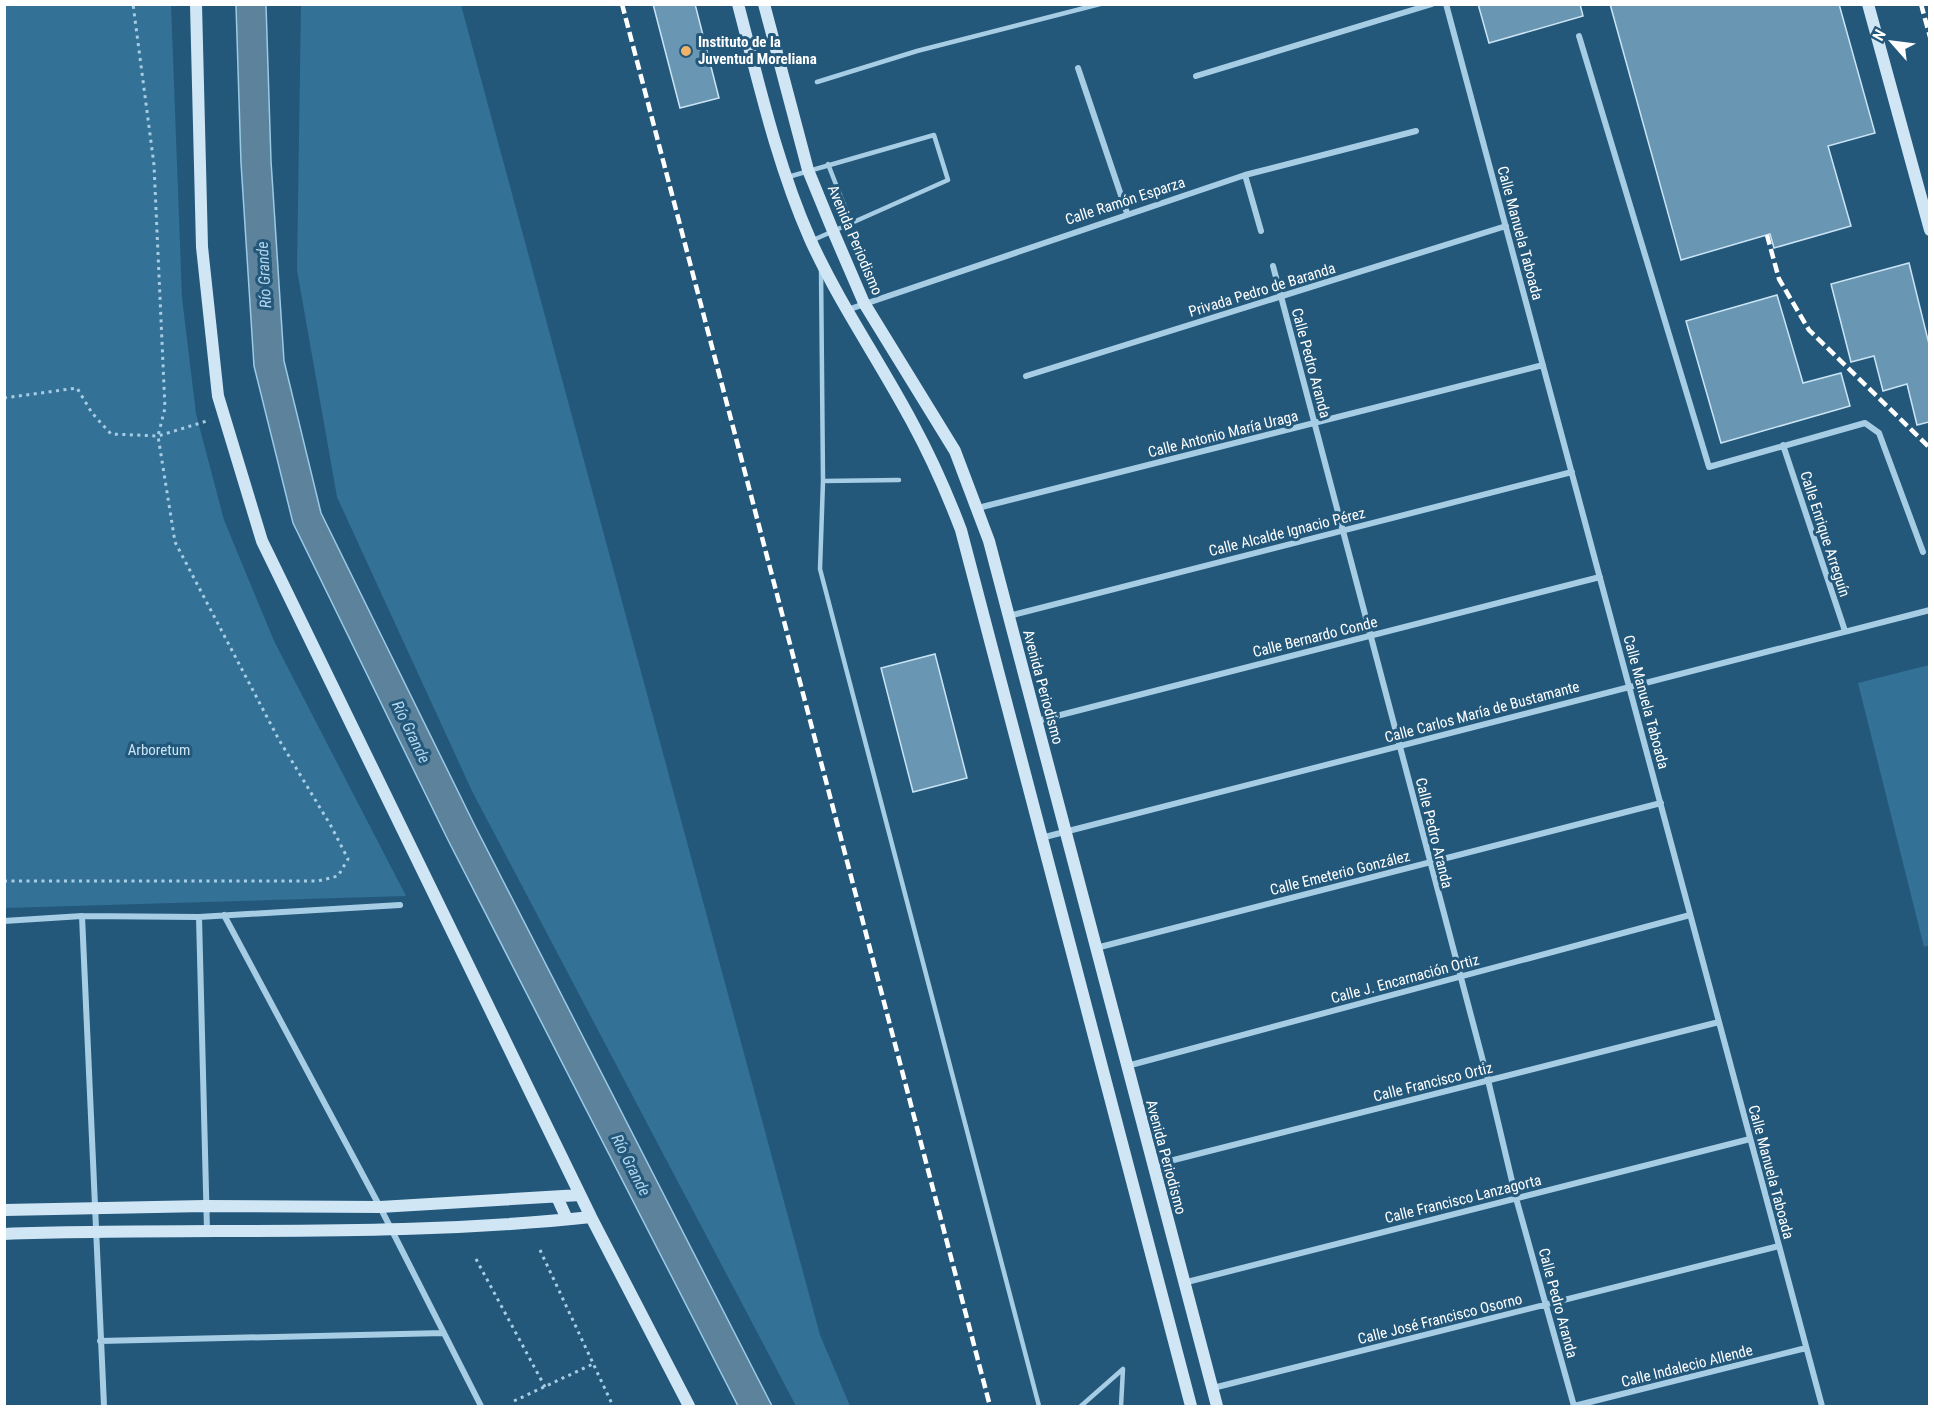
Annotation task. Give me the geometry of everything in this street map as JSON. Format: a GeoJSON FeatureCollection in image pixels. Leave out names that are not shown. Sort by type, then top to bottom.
{"type":"FeatureCollection","features":[{"type":"Feature","properties":{"kind":"street"},"geometry":{"type":"LineString","coordinates":[[196,4],[202,247],[218,396],[261,541],[580,1195],[689,1407]]}},
{"type":"Feature","properties":{"kind":"street"},"geometry":{"type":"LineString","coordinates":[[738,4],[785,178],[811,241],[846,310],[912,422],[962,530],[1040,838],[1191,1407]]}},
{"type":"Feature","properties":{"kind":"street","name":"Avenida Periodismo"},"geometry":{"type":"LineString","coordinates":[[764,4],[808,170],[833,231],[864,303],[955,451],[978,508],[1037,721],[1182,1283],[1217,1407]]}},
{"type":"Feature","properties":{"kind":"street"},"geometry":{"type":"LineString","coordinates":[[1196,76],[1432,4]]}},
{"type":"Feature","properties":{"kind":"street","name":"Calle Manuela Taboada"},"geometry":{"type":"LineString","coordinates":[[1446,4],[1822,1407]]}},
{"type":"Feature","properties":{"kind":"street"},"geometry":{"type":"LineString","coordinates":[[1868,4],[1929,230]]}},
{"type":"Feature","properties":{"kind":"street"},"geometry":{"type":"LineString","coordinates":[[1579,36],[1709,467],[1865,423],[1879,433],[1923,552]]}},
{"type":"Feature","properties":{"kind":"street"},"geometry":{"type":"LineString","coordinates":[[1078,68],[1127,213]]}},
{"type":"Feature","properties":{"kind":"street","name":"Calle Ramón Esparza"},"geometry":{"type":"LineString","coordinates":[[846,310],[1127,213],[1245,175],[1416,131]]}},
{"type":"Feature","properties":{"kind":"street"},"geometry":{"type":"LineString","coordinates":[[1245,175],[1261,231]]}},
{"type":"Feature","properties":{"kind":"street","name":"Privada Pedro de Baranda"},"geometry":{"type":"LineString","coordinates":[[1026,376],[1506,226]]}},
{"type":"Feature","properties":{"kind":"street","name":"Calle Pedro Aranda"},"geometry":{"type":"LineString","coordinates":[[1273,266],[1488,1080],[1516,1198],[1574,1406]]}},
{"type":"Feature","properties":{"kind":"street","name":"Calle Antonio María Uraga"},"geometry":{"type":"LineString","coordinates":[[978,508],[1543,365]]}},
{"type":"Feature","properties":{"kind":"street","name":"Calle Enrique Arreguín"},"geometry":{"type":"LineString","coordinates":[[1783,445],[1845,631]]}},
{"type":"Feature","properties":{"kind":"street","name":"Calle Alcalde Ignacio Pérez"},"geometry":{"type":"LineString","coordinates":[[1009,616],[1572,472]]}},
{"type":"Feature","properties":{"kind":"street","name":"Calle Bernardo Conde"},"geometry":{"type":"LineString","coordinates":[[1037,721],[1600,577]]}},
{"type":"Feature","properties":{"kind":"street","name":"Calle Carlos María de Bustamante"},"geometry":{"type":"LineString","coordinates":[[1040,838],[1929,610]]}},
{"type":"Feature","properties":{"kind":"street","name":"Calle Emeterio González"},"geometry":{"type":"LineString","coordinates":[[1095,948],[1660,803]]}},
{"type":"Feature","properties":{"kind":"street"},"geometry":{"type":"LineString","coordinates":[[4,921],[82,916],[199,917],[400,905]]}},
{"type":"Feature","properties":{"kind":"street"},"geometry":{"type":"LineString","coordinates":[[224,915],[380,1207],[481,1407]]}},
{"type":"Feature","properties":{"kind":"street","name":"Calle J. Encarnación Ortiz"},"geometry":{"type":"LineString","coordinates":[[1127,1066],[1690,915]]}},
{"type":"Feature","properties":{"kind":"street"},"geometry":{"type":"LineString","coordinates":[[82,916],[94,1231],[104,1407]]}},
{"type":"Feature","properties":{"kind":"street"},"geometry":{"type":"LineString","coordinates":[[199,917],[207,1230]]}},
{"type":"Feature","properties":{"kind":"street","name":"Calle Francisco Ortiz"},"geometry":{"type":"LineString","coordinates":[[1153,1165],[1719,1022]]}},
{"type":"Feature","properties":{"kind":"street","name":"Calle Francisco Lanzagorta"},"geometry":{"type":"LineString","coordinates":[[1182,1283],[1750,1139]]}},
{"type":"Feature","properties":{"kind":"street"},"geometry":{"type":"LineString","coordinates":[[4,1210],[205,1206],[380,1207],[580,1195]]}},
{"type":"Feature","properties":{"kind":"street"},"geometry":{"type":"LineString","coordinates":[[557,1197],[567,1219]]}},
{"type":"Feature","properties":{"kind":"street"},"geometry":{"type":"LineString","coordinates":[[4,1234],[94,1231],[390,1230],[591,1217]]}},
{"type":"Feature","properties":{"kind":"street","name":"Calle José Francisco Osorno"},"geometry":{"type":"LineString","coordinates":[[1212,1389],[1779,1246]]}},
{"type":"Feature","properties":{"kind":"street"},"geometry":{"type":"LineString","coordinates":[[100,1341],[444,1333]]}},
{"type":"Feature","properties":{"kind":"street","name":"Calle Indalecio Allende"},"geometry":{"type":"LineString","coordinates":[[1574,1406],[1806,1348]]}},
{"type":"Feature","properties":{"kind":"lane"},"geometry":{"type":"LineString","coordinates":[[817,82],[917,51],[1100,4]]}},
{"type":"Feature","properties":{"kind":"lane"},"geometry":{"type":"LineString","coordinates":[[785,178],[934,135],[948,180],[811,241]]}},
{"type":"Feature","properties":{"kind":"lane"},"geometry":{"type":"LineString","coordinates":[[828,164],[851,223]]}},
{"type":"Feature","properties":{"kind":"lane"},"geometry":{"type":"LineString","coordinates":[[820,260],[823,480],[820,569],[1039,1407]]}},
{"type":"Feature","properties":{"kind":"lane"},"geometry":{"type":"LineString","coordinates":[[823,480],[899,480]]}},
{"type":"Feature","properties":{"kind":"lane"},"geometry":{"type":"LineString","coordinates":[[1081,1407],[1123,1369],[1121,1407]]}},
{"type":"Feature","properties":{"kind":"path"},"geometry":{"type":"LineString","coordinates":[[4,882],[318,881],[338,876],[348,859],[331,826],[278,738],[175,542],[158,436],[165,408],[154,165],[133,4]]}},
{"type":"Feature","properties":{"kind":"path"},"geometry":{"type":"LineString","coordinates":[[4,398],[77,388],[92,413],[111,434],[158,436],[224,416]]}},
{"type":"Feature","properties":{"kind":"path"},"geometry":{"type":"LineString","coordinates":[[540,1250],[613,1407]]}},
{"type":"Feature","properties":{"kind":"path"},"geometry":{"type":"LineString","coordinates":[[476,1259],[545,1387]]}},
{"type":"Feature","properties":{"kind":"path"},"geometry":{"type":"LineString","coordinates":[[514,1401],[593,1364]]}},
{"type":"Feature","properties":{"kind":"green space","name":"Arboretum"},"geometry":{"type":"Polygon","coordinates":[[[4,5],[171,5],[182,298],[196,414],[224,520],[274,641],[406,896],[5,908],[4,5]]]}},
{"type":"Feature","properties":{"kind":"green space"},"geometry":{"type":"Polygon","coordinates":[[[301,5],[461,5],[820,1335],[850,1406],[796,1406],[472,791],[337,497],[297,270],[301,5]]]}},
{"type":"Feature","properties":{"kind":"green space"},"geometry":{"type":"Polygon","coordinates":[[[1929,665],[1930,945],[1924,947],[1858,683],[1929,665]]]}},
{"type":"Feature","properties":{"kind":"water","name":"Río Grande"},"geometry":{"type":"Polygon","coordinates":[[[236,5],[266,5],[271,161],[284,361],[321,513],[475,826],[772,1406],[738,1406],[448,840],[293,523],[254,366],[241,163],[236,5]]]}},
{"type":"Feature","properties":{"kind":"building","name":"Instituto de la Juventud Moreliana"},"geometry":{"type":"Polygon","coordinates":[[[653,4],[695,4],[719,98],[680,108],[653,4]]]}},
{"type":"Feature","properties":{"kind":"building"},"geometry":{"type":"Polygon","coordinates":[[[1478,4],[1580,4],[1583,16],[1489,43],[1478,4]]]}},
{"type":"Feature","properties":{"kind":"building"},"geometry":{"type":"Polygon","coordinates":[[[1610,4],[1839,4],[1875,133],[1828,146],[1851,226],[1774,248],[1770,234],[1681,260],[1610,4]]]}},
{"type":"Feature","properties":{"kind":"building"},"geometry":{"type":"Polygon","coordinates":[[[1909,263],[1929,344],[1929,422],[1917,425],[1907,384],[1883,391],[1874,356],[1851,362],[1831,284],[1909,263]]]}},
{"type":"Feature","properties":{"kind":"building"},"geometry":{"type":"Polygon","coordinates":[[[1777,295],[1803,383],[1841,373],[1850,406],[1721,443],[1686,321],[1777,295]]]}},
{"type":"Feature","properties":{"kind":"building"},"geometry":{"type":"Polygon","coordinates":[[[935,654],[967,778],[913,792],[881,668],[935,654]]]}},
{"type":"Feature","properties":{"kind":"railway"},"geometry":{"type":"LineString","coordinates":[[622,4],[990,1406]]}},
{"type":"Feature","properties":{"kind":"railway"},"geometry":{"type":"LineString","coordinates":[[1921,4],[1930,37]]}},
{"type":"Feature","properties":{"kind":"railway"},"geometry":{"type":"LineString","coordinates":[[1767,235],[1779,279],[1809,330],[1930,448]]}},
{"type":"Feature","properties":{"kind":"place","name":"Instituto de la Juventud Moreliana"},"geometry":{"type":"Point","coordinates":[686,51]}}]}
